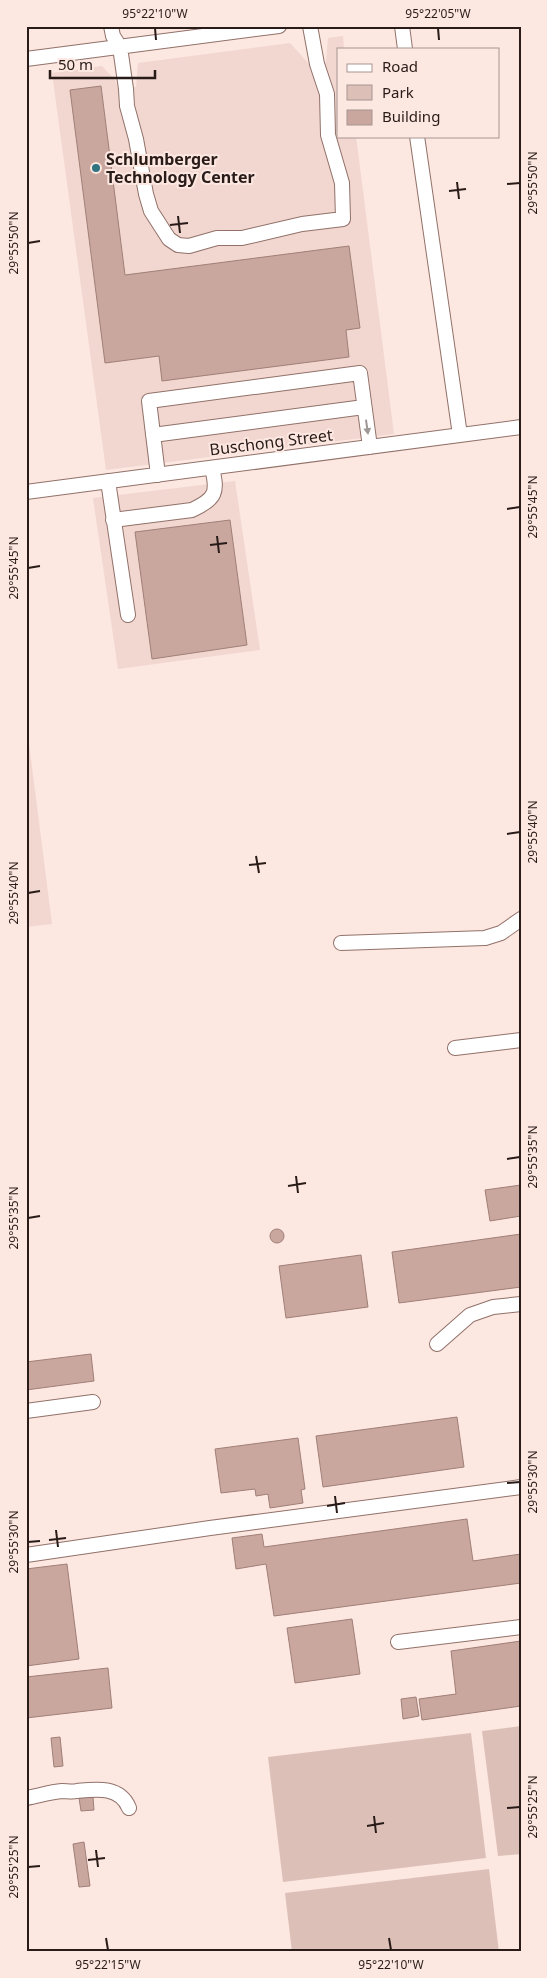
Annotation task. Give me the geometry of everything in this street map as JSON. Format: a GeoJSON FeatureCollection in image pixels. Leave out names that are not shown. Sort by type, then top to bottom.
{"type":"FeatureCollection","features":[{"type":"Feature","properties":{"kind":"street"},"geometry":{"type":"LineString","coordinates":[[111,26],[113,36],[120,47],[127,106],[149,202],[169,239],[178,246],[189,246],[217,238],[242,238],[302,224],[343,219],[342,183],[328,134],[327,94],[317,64],[310,26]]}},
{"type":"Feature","properties":{"kind":"street"},"geometry":{"type":"LineString","coordinates":[[26,59],[279,26]]}},
{"type":"Feature","properties":{"kind":"street"},"geometry":{"type":"LineString","coordinates":[[402,26],[405,48]]}},
{"type":"Feature","properties":{"kind":"street"},"geometry":{"type":"LineString","coordinates":[[417,138],[460,435]]}},
{"type":"Feature","properties":{"kind":"street"},"geometry":{"type":"LineString","coordinates":[[158,475],[149,401],[360,373],[370,447]]}},
{"type":"Feature","properties":{"kind":"street"},"geometry":{"type":"LineString","coordinates":[[153,435],[364,407]]}},
{"type":"Feature","properties":{"kind":"street","name":"Buschong Street"},"geometry":{"type":"LineString","coordinates":[[26,492],[460,435],[520,430]]}},
{"type":"Feature","properties":{"kind":"street"},"geometry":{"type":"LineString","coordinates":[[113,520],[192,510],[201,506],[215,492],[216,486],[212,468]]}},
{"type":"Feature","properties":{"kind":"street"},"geometry":{"type":"LineString","coordinates":[[108,481],[128,615]]}},
{"type":"Feature","properties":{"kind":"street"},"geometry":{"type":"LineString","coordinates":[[341,943],[485,938],[501,933],[521,919]]}},
{"type":"Feature","properties":{"kind":"street"},"geometry":{"type":"LineString","coordinates":[[454,1048],[521,1040]]}},
{"type":"Feature","properties":{"kind":"street"},"geometry":{"type":"LineString","coordinates":[[437,1344],[470,1315],[493,1307],[521,1304]]}},
{"type":"Feature","properties":{"kind":"street"},"geometry":{"type":"LineString","coordinates":[[26,1411],[93,1402]]}},
{"type":"Feature","properties":{"kind":"street"},"geometry":{"type":"LineString","coordinates":[[26,1555],[229,1525],[521,1487]]}},
{"type":"Feature","properties":{"kind":"street"},"geometry":{"type":"LineString","coordinates":[[398,1642],[521,1627]]}},
{"type":"Feature","properties":{"kind":"street"},"geometry":{"type":"LineString","coordinates":[[26,1798],[62,1791],[109,1790],[126,1800],[129,1808]]}},
{"type":"Feature","properties":{"kind":"shaded area"},"geometry":{"type":"Polygon","coordinates":[[[343,36],[344,48],[337,48],[337,138],[356,138],[394,434],[106,470],[52,73],[102,66],[115,80],[118,89],[136,87],[138,63],[290,43],[310,65],[326,62],[328,38],[343,36]]]}},
{"type":"Feature","properties":{"kind":"shaded area"},"geometry":{"type":"Polygon","coordinates":[[[235,481],[260,650],[118,669],[93,498],[235,481]]]}},
{"type":"Feature","properties":{"kind":"shaded area"},"geometry":{"type":"Polygon","coordinates":[[[26,720],[52,924],[26,927],[26,720]]]}},
{"type":"Feature","properties":{"kind":"green space"},"geometry":{"type":"Polygon","coordinates":[[[521,1726],[521,1854],[498,1856],[482,1731],[521,1726]]]}},
{"type":"Feature","properties":{"kind":"green space"},"geometry":{"type":"Polygon","coordinates":[[[471,1733],[486,1858],[283,1882],[268,1757],[471,1733]]]}},
{"type":"Feature","properties":{"kind":"green space"},"geometry":{"type":"Polygon","coordinates":[[[489,1869],[499,1952],[292,1952],[285,1893],[489,1869]]]}},
{"type":"Feature","properties":{"kind":"building","name":"Schlumberger Technology Center"},"geometry":{"type":"Polygon","coordinates":[[[101,86],[125,275],[349,246],[360,328],[346,330],[349,357],[162,381],[159,356],[105,363],[70,90],[101,86]]]}},
{"type":"Feature","properties":{"kind":"building"},"geometry":{"type":"Polygon","coordinates":[[[230,520],[247,645],[152,659],[135,532],[230,520]]]}},
{"type":"Feature","properties":{"kind":"building"},"geometry":{"type":"Polygon","coordinates":[[[521,1185],[521,1216],[490,1221],[485,1190],[521,1185]]]}},
{"type":"Feature","properties":{"kind":"building"},"geometry":{"type":"Polygon","coordinates":[[[277,1229],[282,1231],[284,1236],[282,1241],[277,1243],[272,1241],[270,1236],[272,1231],[277,1229]]]}},
{"type":"Feature","properties":{"kind":"building"},"geometry":{"type":"Polygon","coordinates":[[[521,1234],[521,1287],[399,1303],[392,1252],[521,1234]]]}},
{"type":"Feature","properties":{"kind":"building"},"geometry":{"type":"Polygon","coordinates":[[[361,1255],[368,1307],[286,1318],[279,1266],[361,1255]]]}},
{"type":"Feature","properties":{"kind":"building"},"geometry":{"type":"Polygon","coordinates":[[[91,1354],[94,1381],[26,1390],[26,1362],[91,1354]]]}},
{"type":"Feature","properties":{"kind":"building"},"geometry":{"type":"Polygon","coordinates":[[[457,1417],[464,1467],[323,1487],[316,1436],[457,1417]]]}},
{"type":"Feature","properties":{"kind":"building"},"geometry":{"type":"Polygon","coordinates":[[[298,1438],[305,1489],[301,1490],[303,1503],[270,1508],[268,1494],[256,1496],[255,1489],[221,1493],[215,1449],[298,1438]]]}},
{"type":"Feature","properties":{"kind":"building"},"geometry":{"type":"Polygon","coordinates":[[[467,1519],[473,1561],[521,1554],[521,1583],[274,1616],[266,1564],[236,1569],[232,1538],[262,1534],[264,1547],[467,1519]]]}},
{"type":"Feature","properties":{"kind":"building"},"geometry":{"type":"Polygon","coordinates":[[[67,1564],[79,1659],[26,1666],[26,1569],[67,1564]]]}},
{"type":"Feature","properties":{"kind":"building"},"geometry":{"type":"Polygon","coordinates":[[[352,1619],[360,1674],[295,1683],[287,1628],[352,1619]]]}},
{"type":"Feature","properties":{"kind":"building"},"geometry":{"type":"Polygon","coordinates":[[[521,1641],[521,1706],[422,1720],[419,1699],[456,1694],[451,1651],[521,1641]]]}},
{"type":"Feature","properties":{"kind":"building"},"geometry":{"type":"Polygon","coordinates":[[[108,1668],[112,1708],[26,1718],[26,1677],[108,1668]]]}},
{"type":"Feature","properties":{"kind":"building"},"geometry":{"type":"Polygon","coordinates":[[[416,1697],[419,1716],[403,1719],[401,1699],[416,1697]]]}},
{"type":"Feature","properties":{"kind":"building"},"geometry":{"type":"Polygon","coordinates":[[[60,1737],[63,1766],[54,1767],[51,1738],[60,1737]]]}},
{"type":"Feature","properties":{"kind":"building"},"geometry":{"type":"Polygon","coordinates":[[[93,1797],[94,1810],[81,1811],[79,1798],[93,1797]]]}},
{"type":"Feature","properties":{"kind":"building"},"geometry":{"type":"Polygon","coordinates":[[[84,1842],[90,1886],[79,1887],[73,1844],[84,1842]]]}},
{"type":"Feature","properties":{"kind":"place","name":"Schlumberger Technology Center"},"geometry":{"type":"Point","coordinates":[96,168]}}]}
